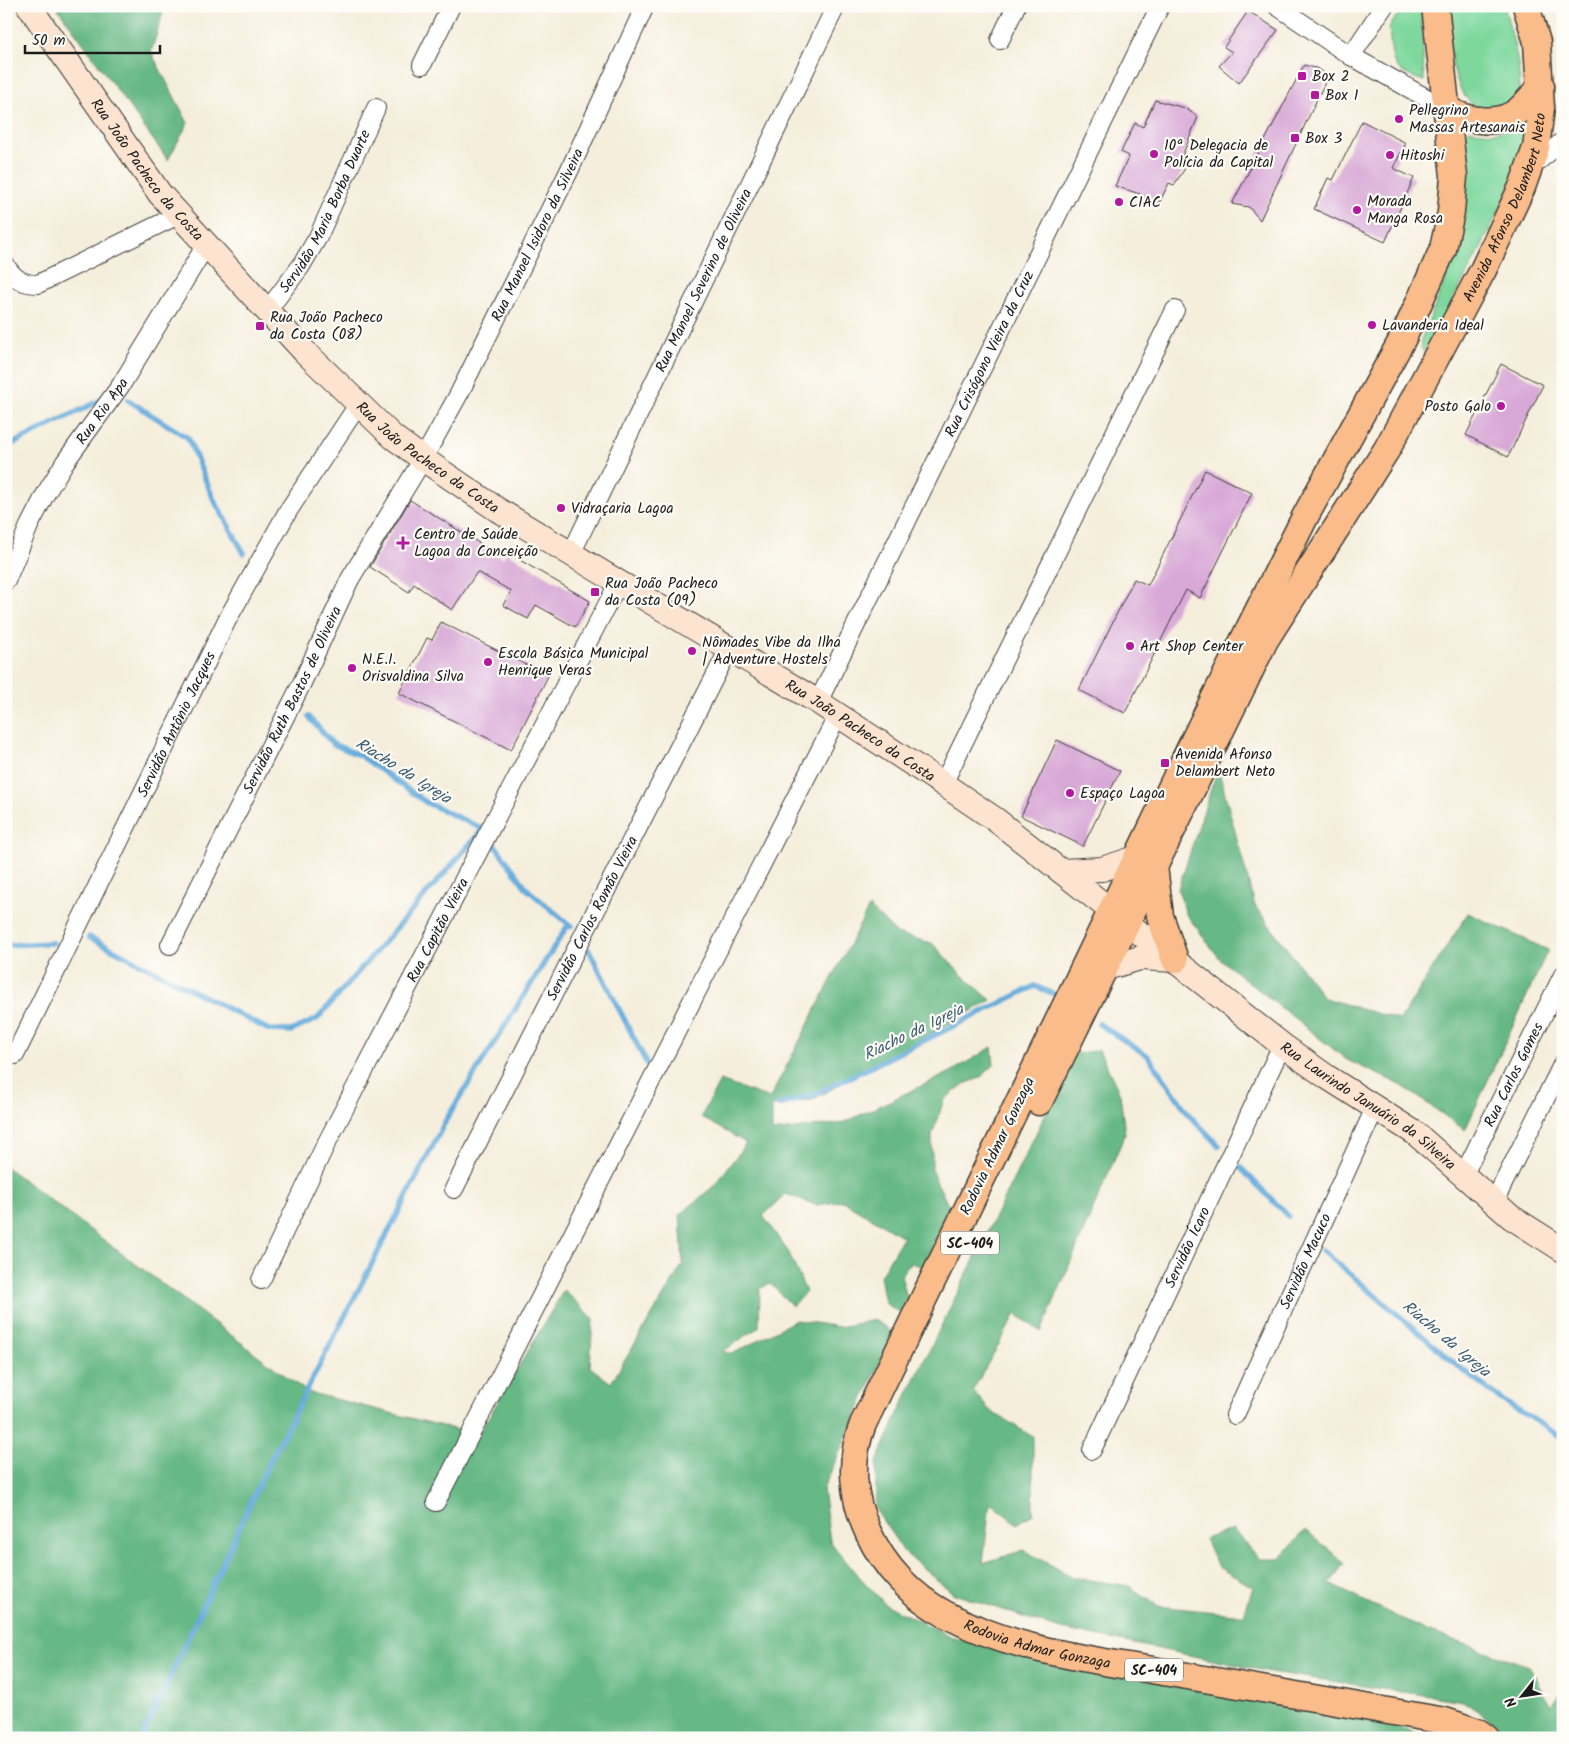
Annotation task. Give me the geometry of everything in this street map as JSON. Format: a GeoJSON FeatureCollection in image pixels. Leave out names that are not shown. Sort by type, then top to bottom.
{"type":"FeatureCollection","features":[{"type":"Feature","properties":{"kind":"main road","name":"Avenida Afonso Delambert Neto"},"geometry":{"type":"LineString","coordinates":[[1145,862],[1285,556],[1403,338],[1443,249],[1451,212],[1454,176],[1448,110],[1439,58],[1435,6]]}},
{"type":"Feature","properties":{"kind":"main road","name":"Avenida Afonso Delambert Neto"},"geometry":{"type":"LineString","coordinates":[[1118,916],[1145,862],[1265,640],[1377,466],[1483,270],[1530,168],[1538,132],[1541,86],[1537,42],[1526,6]]}},
{"type":"Feature","properties":{"kind":"main road"},"geometry":{"type":"LineString","coordinates":[[1448,110],[1463,118],[1484,121],[1501,119],[1518,111],[1541,86]]}},
{"type":"Feature","properties":{"kind":"main road"},"geometry":{"type":"LineString","coordinates":[[1355,428],[1377,466]]}},
{"type":"Feature","properties":{"kind":"main road"},"geometry":{"type":"LineString","coordinates":[[1145,862],[1175,960]]}},
{"type":"Feature","properties":{"kind":"main road","name":"Rodovia Admar Gonzaga"},"geometry":{"type":"LineString","coordinates":[[864,1525],[864,1476],[873,1445],[1104,969],[1118,916]]}},
{"type":"Feature","properties":{"kind":"main road","name":"Rodovia Admar Gonzaga"},"geometry":{"type":"LineString","coordinates":[[1118,916],[858,1437],[854,1452],[854,1482],[856,1500],[864,1525],[895,1575],[913,1592],[944,1614],[975,1628],[1048,1652],[1445,1721],[1472,1729],[1486,1738]]}},
{"type":"Feature","properties":{"kind":"street","name":"Rua João Pacheco da Costa"},"geometry":{"type":"LineString","coordinates":[[29,6],[139,165],[178,215],[358,405],[423,460],[571,554],[838,715],[996,820],[1118,916]]}},
{"type":"Feature","properties":{"kind":"street"},"geometry":{"type":"LineString","coordinates":[[422,64],[451,6]]}},
{"type":"Feature","properties":{"kind":"street","name":"Rua Manoel Isidoro da Silveira"},"geometry":{"type":"LineString","coordinates":[[423,460],[460,392],[570,169],[645,6]]}},
{"type":"Feature","properties":{"kind":"street","name":"Rua Manoel Severino de Oliveira"},"geometry":{"type":"LineString","coordinates":[[571,554],[836,6]]}},
{"type":"Feature","properties":{"kind":"street"},"geometry":{"type":"LineString","coordinates":[[1000,40],[1016,6]]}},
{"type":"Feature","properties":{"kind":"street","name":"Rua Crisógono Vieira da Cruz"},"geometry":{"type":"LineString","coordinates":[[818,702],[1160,6]]}},
{"type":"Feature","properties":{"kind":"street"},"geometry":{"type":"LineString","coordinates":[[1278,6],[1351,56],[1448,110]]}},
{"type":"Feature","properties":{"kind":"street"},"geometry":{"type":"LineString","coordinates":[[1351,56],[1384,6]]}},
{"type":"Feature","properties":{"kind":"street","name":"Servidão Maria Borba Duarte"},"geometry":{"type":"LineString","coordinates":[[267,310],[301,266],[318,238],[376,108]]}},
{"type":"Feature","properties":{"kind":"street"},"geometry":{"type":"LineString","coordinates":[[1530,168],[1563,141]]}},
{"type":"Feature","properties":{"kind":"street"},"geometry":{"type":"LineString","coordinates":[[6,266],[18,280],[28,284],[38,284],[178,215]]}},
{"type":"Feature","properties":{"kind":"street","name":"Rua Rio Apa"},"geometry":{"type":"LineString","coordinates":[[6,581],[28,526],[46,493],[131,370],[206,245]]}},
{"type":"Feature","properties":{"kind":"street"},"geometry":{"type":"LineString","coordinates":[[943,784],[1174,310]]}},
{"type":"Feature","properties":{"kind":"street","name":"Servidão Antônio Jacques"},"geometry":{"type":"LineString","coordinates":[[15,1055],[236,604],[292,503],[358,405]]}},
{"type":"Feature","properties":{"kind":"street","name":"Servidão Ruth Bastos de Oliveira"},"geometry":{"type":"LineString","coordinates":[[170,945],[301,685],[350,579],[423,460]]}},
{"type":"Feature","properties":{"kind":"street","name":"Rua Capitão Vieira"},"geometry":{"type":"LineString","coordinates":[[261,1280],[325,1146],[619,582]]}},
{"type":"Feature","properties":{"kind":"street","name":"Servidão Carlos Romão Vieira"},"geometry":{"type":"LineString","coordinates":[[454,1189],[729,649]]}},
{"type":"Feature","properties":{"kind":"street"},"geometry":{"type":"LineString","coordinates":[[436,1502],[838,715]]}},
{"type":"Feature","properties":{"kind":"street"},"geometry":{"type":"LineString","coordinates":[[1061,871],[1102,869],[1145,862]]}},
{"type":"Feature","properties":{"kind":"street","name":"Rua Laurindo Januário da Silveira"},"geometry":{"type":"LineString","coordinates":[[1118,916],[1282,1045],[1415,1133],[1494,1202],[1531,1231],[1563,1250]]}},
{"type":"Feature","properties":{"kind":"street"},"geometry":{"type":"LineString","coordinates":[[1104,969],[1140,958],[1175,960]]}},
{"type":"Feature","properties":{"kind":"street","name":"Rua Carlos Gomes"},"geometry":{"type":"LineString","coordinates":[[1464,1174],[1563,975]]}},
{"type":"Feature","properties":{"kind":"street","name":"Servidão Ícaro"},"geometry":{"type":"LineString","coordinates":[[1092,1450],[1282,1045]]}},
{"type":"Feature","properties":{"kind":"street"},"geometry":{"type":"LineString","coordinates":[[1494,1202],[1563,1063]]}},
{"type":"Feature","properties":{"kind":"street","name":"Servidão Macuco"},"geometry":{"type":"LineString","coordinates":[[1235,1415],[1375,1108]]}},
{"type":"Feature","properties":{"kind":"green space"},"geometry":{"type":"Polygon","coordinates":[[[56,6],[165,6],[151,52],[188,123],[168,160],[56,6]]]}},
{"type":"Feature","properties":{"kind":"green space"},"geometry":{"type":"Polygon","coordinates":[[[1411,6],[1421,6],[1424,81],[1404,73],[1398,68],[1392,56],[1389,28],[1396,17],[1411,6]]]}},
{"type":"Feature","properties":{"kind":"green space"},"geometry":{"type":"Polygon","coordinates":[[[1446,6],[1504,6],[1515,49],[1519,84],[1518,92],[1515,96],[1501,108],[1478,107],[1469,101],[1461,91],[1452,62],[1446,6]]]}},
{"type":"Feature","properties":{"kind":"green space"},"geometry":{"type":"Polygon","coordinates":[[[1524,124],[1524,142],[1516,169],[1503,201],[1468,273],[1424,352],[1421,348],[1421,340],[1450,264],[1461,216],[1465,163],[1464,134],[1469,130],[1484,132],[1503,131],[1524,124]]]}},
{"type":"Feature","properties":{"kind":"green space"},"geometry":{"type":"Polygon","coordinates":[[[1218,768],[1255,906],[1324,998],[1400,1020],[1468,913],[1548,950],[1465,1130],[1401,1085],[1347,1060],[1221,960],[1186,914],[1178,889],[1218,768]]]}},
{"type":"Feature","properties":{"kind":"green space"},"geometry":{"type":"Polygon","coordinates":[[[869,907],[897,934],[932,943],[962,975],[991,1000],[812,1100],[772,1106],[772,1132],[843,1123],[951,1072],[992,1047],[994,1065],[980,1078],[964,1084],[944,1100],[932,1135],[932,1172],[949,1207],[945,1229],[930,1269],[911,1263],[901,1275],[907,1298],[900,1313],[885,1303],[880,1276],[903,1237],[843,1201],[816,1205],[786,1194],[763,1216],[789,1253],[806,1292],[792,1306],[770,1283],[760,1289],[759,1327],[722,1352],[734,1353],[796,1320],[839,1327],[875,1320],[893,1333],[823,1489],[830,1541],[853,1570],[886,1605],[954,1638],[1036,1660],[1368,1719],[1409,1730],[1421,1738],[6,1738],[6,1167],[307,1392],[478,1435],[564,1290],[593,1318],[590,1367],[611,1383],[683,1264],[680,1215],[716,1184],[746,1143],[701,1117],[720,1081],[770,1098],[869,907]]]}},
{"type":"Feature","properties":{"kind":"green space"},"geometry":{"type":"Polygon","coordinates":[[[1099,1050],[1120,1094],[1125,1134],[1041,1332],[1016,1314],[973,1390],[988,1409],[1033,1437],[1033,1514],[1017,1524],[990,1503],[983,1563],[1024,1550],[1071,1577],[1129,1586],[1158,1606],[1244,1615],[1253,1587],[1218,1567],[1205,1539],[1233,1529],[1260,1559],[1279,1559],[1306,1530],[1345,1564],[1329,1584],[1427,1631],[1529,1666],[1551,1705],[1563,1692],[1563,1738],[1511,1738],[1511,1734],[1463,1701],[1271,1672],[1057,1628],[954,1594],[904,1552],[875,1509],[877,1462],[896,1418],[1075,1054],[1099,1050]]]}},
{"type":"Feature","properties":{"kind":"building"},"geometry":{"type":"Polygon","coordinates":[[[1248,11],[1278,30],[1239,83],[1219,66],[1232,52],[1224,47],[1248,11]]]}},
{"type":"Feature","properties":{"kind":"building"},"geometry":{"type":"Polygon","coordinates":[[[1304,65],[1319,69],[1328,76],[1260,220],[1249,207],[1232,204],[1304,65]]]}},
{"type":"Feature","properties":{"kind":"building","name":"10ª Delegacia de Polícia da Capital"},"geometry":{"type":"Polygon","coordinates":[[[1155,100],[1185,108],[1198,117],[1182,156],[1186,158],[1184,170],[1174,185],[1169,183],[1157,207],[1140,194],[1115,186],[1129,156],[1121,152],[1135,123],[1143,127],[1155,100]]]}},
{"type":"Feature","properties":{"kind":"building"},"geometry":{"type":"Polygon","coordinates":[[[1362,121],[1406,143],[1393,168],[1414,178],[1385,242],[1314,209],[1328,178],[1333,180],[1362,121]]]}},
{"type":"Feature","properties":{"kind":"building"},"geometry":{"type":"Polygon","coordinates":[[[1501,364],[1543,385],[1508,457],[1466,435],[1501,364]]]}},
{"type":"Feature","properties":{"kind":"building"},"geometry":{"type":"Polygon","coordinates":[[[1205,470],[1252,493],[1200,598],[1186,590],[1125,713],[1079,690],[1134,579],[1148,585],[1205,470]]]}},
{"type":"Feature","properties":{"kind":"building"},"geometry":{"type":"Polygon","coordinates":[[[410,500],[503,558],[506,552],[590,601],[575,627],[536,605],[528,619],[503,605],[511,591],[477,572],[452,610],[414,584],[409,592],[370,567],[410,500]]]}},
{"type":"Feature","properties":{"kind":"building"},"geometry":{"type":"Polygon","coordinates":[[[441,622],[548,676],[511,750],[399,693],[427,638],[432,640],[441,622]]]}},
{"type":"Feature","properties":{"kind":"building","name":"Espaço Lagoa"},"geometry":{"type":"Polygon","coordinates":[[[1057,740],[1120,771],[1083,846],[1021,816],[1057,740]]]}},
{"type":"Feature","properties":{"kind":"waterway","name":"Riacho da Igreja"},"geometry":{"type":"LineString","coordinates":[[6,447],[105,398]]}},
{"type":"Feature","properties":{"kind":"waterway","name":"Riacho da Igreja"},"geometry":{"type":"LineString","coordinates":[[128,400],[188,438],[213,498],[244,553]]}},
{"type":"Feature","properties":{"kind":"waterway"},"geometry":{"type":"LineString","coordinates":[[142,1738],[267,1467],[446,1120],[566,928],[571,926],[528,890],[483,829],[427,803],[361,756],[333,744],[309,717]]}},
{"type":"Feature","properties":{"kind":"waterway"},"geometry":{"type":"LineString","coordinates":[[89,937],[269,1030],[291,1031],[317,1019],[483,829]]}},
{"type":"Feature","properties":{"kind":"waterway"},"geometry":{"type":"LineString","coordinates":[[6,945],[53,943]]}},
{"type":"Feature","properties":{"kind":"waterway","name":"Riacho da Igreja"},"geometry":{"type":"LineString","coordinates":[[589,950],[647,1064]]}},
{"type":"Feature","properties":{"kind":"waterway","name":"Riacho da Igreja"},"geometry":{"type":"LineString","coordinates":[[778,1105],[811,1096],[1035,986],[1059,996]]}},
{"type":"Feature","properties":{"kind":"waterway","name":"Riacho da Igreja"},"geometry":{"type":"LineString","coordinates":[[1099,1024],[1148,1056],[1190,1116],[1219,1146]]}},
{"type":"Feature","properties":{"kind":"waterway","name":"Riacho da Igreja"},"geometry":{"type":"LineString","coordinates":[[1241,1168],[1288,1216]]}},
{"type":"Feature","properties":{"kind":"waterway","name":"Riacho da Igreja"},"geometry":{"type":"LineString","coordinates":[[1322,1250],[1459,1367],[1502,1400],[1563,1438]]}},
{"type":"Feature","properties":{"kind":"place","name":"Box 2"},"geometry":{"type":"Point","coordinates":[1302,76]}},
{"type":"Feature","properties":{"kind":"place","name":"Box 1"},"geometry":{"type":"Point","coordinates":[1315,95]}},
{"type":"Feature","properties":{"kind":"place","name":"Pellegrino Massas Artesanais"},"geometry":{"type":"Point","coordinates":[1399,119]}},
{"type":"Feature","properties":{"kind":"place","name":"Box 3"},"geometry":{"type":"Point","coordinates":[1295,138]}},
{"type":"Feature","properties":{"kind":"place","name":"10ª Delegacia de Polícia da Capital"},"geometry":{"type":"Point","coordinates":[1154,154]}},
{"type":"Feature","properties":{"kind":"place","name":"Hitoshi"},"geometry":{"type":"Point","coordinates":[1390,155]}},
{"type":"Feature","properties":{"kind":"place","name":"CIAC"},"geometry":{"type":"Point","coordinates":[1119,202]}},
{"type":"Feature","properties":{"kind":"place","name":"Morada Manga Rosa"},"geometry":{"type":"Point","coordinates":[1357,210]}},
{"type":"Feature","properties":{"kind":"place","name":"Lavanderia Ideal"},"geometry":{"type":"Point","coordinates":[1372,325]}},
{"type":"Feature","properties":{"kind":"place","name":"Rua João Pacheco da Costa (08)"},"geometry":{"type":"Point","coordinates":[260,326]}},
{"type":"Feature","properties":{"kind":"place","name":"Posto Galo"},"geometry":{"type":"Point","coordinates":[1501,406]}},
{"type":"Feature","properties":{"kind":"place","name":"Vidraçaria Lagoa"},"geometry":{"type":"Point","coordinates":[561,508]}},
{"type":"Feature","properties":{"kind":"place","name":"Centro de Saúde Lagoa da Conceição"},"geometry":{"type":"Point","coordinates":[403,543]}},
{"type":"Feature","properties":{"kind":"place","name":"Rua João Pacheco da Costa (09)"},"geometry":{"type":"Point","coordinates":[595,592]}},
{"type":"Feature","properties":{"kind":"place","name":"Art Shop Center"},"geometry":{"type":"Point","coordinates":[1130,646]}},
{"type":"Feature","properties":{"kind":"place","name":"Nômades Vibe da Ilha | Adventure Hostels"},"geometry":{"type":"Point","coordinates":[692,651]}},
{"type":"Feature","properties":{"kind":"place","name":"Escola Básica Municipal Henrique Veras"},"geometry":{"type":"Point","coordinates":[488,662]}},
{"type":"Feature","properties":{"kind":"place","name":"N.E.I. Orisvaldina Silva"},"geometry":{"type":"Point","coordinates":[352,668]}},
{"type":"Feature","properties":{"kind":"place","name":"Avenida Afonso Delambert Neto"},"geometry":{"type":"Point","coordinates":[1165,763]}},
{"type":"Feature","properties":{"kind":"place","name":"Espaço Lagoa"},"geometry":{"type":"Point","coordinates":[1070,793]}}]}
